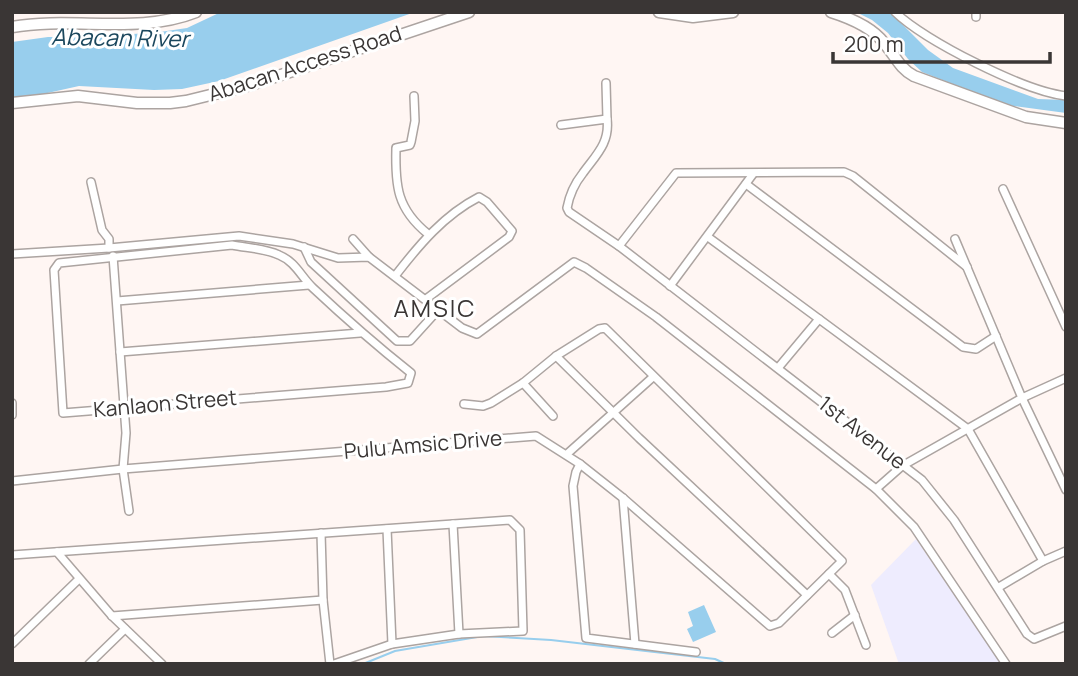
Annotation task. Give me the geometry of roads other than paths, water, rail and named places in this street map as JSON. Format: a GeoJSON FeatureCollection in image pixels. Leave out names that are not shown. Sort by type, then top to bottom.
{"type":"FeatureCollection","features":[{"type":"Feature","properties":{"kind":"street"},"geometry":{"type":"LineString","coordinates":[[12,27],[36,24],[144,23],[172,20],[196,12]]}},
{"type":"Feature","properties":{"kind":"street","name":"Abacan Access Road"},"geometry":{"type":"LineString","coordinates":[[12,103],[78,96],[155,104],[200,98],[260,82],[470,12]]}},
{"type":"Feature","properties":{"kind":"street"},"geometry":{"type":"LineString","coordinates":[[659,12],[693,17],[733,12]]}},
{"type":"Feature","properties":{"kind":"street"},"geometry":{"type":"LineString","coordinates":[[831,12],[859,23],[874,33],[902,68],[914,76],[1026,117],[1066,123]]}},
{"type":"Feature","properties":{"kind":"street"},"geometry":{"type":"LineString","coordinates":[[895,12],[921,34],[945,47],[1035,88],[1066,96]]}},
{"type":"Feature","properties":{"kind":"street"},"geometry":{"type":"LineString","coordinates":[[561,125],[607,119],[606,83]]}},
{"type":"Feature","properties":{"kind":"street"},"geometry":{"type":"LineString","coordinates":[[414,96],[415,121],[410,145],[396,148],[400,201],[411,220],[428,234]]}},
{"type":"Feature","properties":{"kind":"street","name":"1st Avenue"},"geometry":{"type":"LineString","coordinates":[[607,119],[605,143],[582,174],[567,208],[922,480],[954,520],[1027,634],[1034,639],[1066,626]]}},
{"type":"Feature","properties":{"kind":"street"},"geometry":{"type":"LineString","coordinates":[[619,246],[676,173],[844,172],[967,267]]}},
{"type":"Feature","properties":{"kind":"street"},"geometry":{"type":"LineString","coordinates":[[670,286],[752,174]]}},
{"type":"Feature","properties":{"kind":"street"},"geometry":{"type":"LineString","coordinates":[[91,181],[102,230],[109,239],[117,301],[125,433],[123,469],[129,512]]}},
{"type":"Feature","properties":{"kind":"street"},"geometry":{"type":"LineString","coordinates":[[746,184],[963,347],[976,349],[996,336]]}},
{"type":"Feature","properties":{"kind":"street"},"geometry":{"type":"LineString","coordinates":[[1003,189],[1066,327]]}},
{"type":"Feature","properties":{"kind":"street"},"geometry":{"type":"LineString","coordinates":[[395,276],[428,234],[467,203],[479,197],[488,202],[512,231],[509,237],[426,299]]}},
{"type":"Feature","properties":{"kind":"street"},"geometry":{"type":"LineString","coordinates":[[111,252],[239,236],[304,247],[338,258],[369,257]]}},
{"type":"Feature","properties":{"kind":"street"},"geometry":{"type":"LineString","coordinates":[[708,237],[968,429],[1043,561]]}},
{"type":"Feature","properties":{"kind":"street"},"geometry":{"type":"LineString","coordinates":[[353,239],[369,257],[462,328],[477,334],[574,262],[586,268],[656,317],[876,489],[914,527],[1006,664]]}},
{"type":"Feature","properties":{"kind":"street"},"geometry":{"type":"LineString","coordinates":[[955,239],[1022,398],[1066,490]]}},
{"type":"Feature","properties":{"kind":"street"},"geometry":{"type":"LineString","coordinates":[[12,254],[232,245],[262,250],[291,261],[309,285],[361,333]]}},
{"type":"Feature","properties":{"kind":"street"},"geometry":{"type":"LineString","coordinates":[[304,247],[312,262],[397,341],[410,341],[439,309]]}},
{"type":"Feature","properties":{"kind":"street","name":"Kanlaon Street"},"geometry":{"type":"LineString","coordinates":[[111,252],[59,263],[54,270],[64,413],[408,383],[411,373],[361,333]]}},
{"type":"Feature","properties":{"kind":"street"},"geometry":{"type":"LineString","coordinates":[[117,301],[309,285]]}},
{"type":"Feature","properties":{"kind":"street"},"geometry":{"type":"LineString","coordinates":[[778,368],[819,319]]}},
{"type":"Feature","properties":{"kind":"street"},"geometry":{"type":"LineString","coordinates":[[464,404],[483,407],[523,383],[556,356],[599,329],[605,328],[842,561],[807,595],[556,356]]}},
{"type":"Feature","properties":{"kind":"street"},"geometry":{"type":"LineString","coordinates":[[120,352],[361,333]]}},
{"type":"Feature","properties":{"kind":"street"},"geometry":{"type":"LineString","coordinates":[[567,454],[653,377]]}},
{"type":"Feature","properties":{"kind":"street"},"geometry":{"type":"LineString","coordinates":[[876,489],[902,466],[1022,398],[1066,378]]}},
{"type":"Feature","properties":{"kind":"street"},"geometry":{"type":"LineString","coordinates":[[523,383],[553,416]]}},
{"type":"Feature","properties":{"kind":"street"},"geometry":{"type":"LineString","coordinates":[[12,403],[13,415]]}},
{"type":"Feature","properties":{"kind":"street","name":"Pulu Amsic Drive"},"geometry":{"type":"LineString","coordinates":[[12,481],[123,469],[531,436],[540,438],[567,454],[623,498],[766,624],[770,626],[779,623],[807,595]]}},
{"type":"Feature","properties":{"kind":"street"},"geometry":{"type":"LineString","coordinates":[[580,464],[573,485],[586,638],[696,652]]}},
{"type":"Feature","properties":{"kind":"street"},"geometry":{"type":"LineString","coordinates":[[623,498],[635,644]]}},
{"type":"Feature","properties":{"kind":"street"},"geometry":{"type":"LineString","coordinates":[[12,555],[321,533],[387,529],[510,520],[520,530],[522,544],[523,631],[459,634],[392,644],[332,664],[323,600],[321,533]]}},
{"type":"Feature","properties":{"kind":"street"},"geometry":{"type":"LineString","coordinates":[[453,524],[459,634]]}},
{"type":"Feature","properties":{"kind":"street"},"geometry":{"type":"LineString","coordinates":[[387,529],[392,644]]}},
{"type":"Feature","properties":{"kind":"street"},"geometry":{"type":"LineString","coordinates":[[999,587],[1066,551]]}},
{"type":"Feature","properties":{"kind":"street"},"geometry":{"type":"LineString","coordinates":[[57,552],[125,629],[162,664]]}},
{"type":"Feature","properties":{"kind":"street"},"geometry":{"type":"LineString","coordinates":[[829,574],[845,590],[866,645]]}},
{"type":"Feature","properties":{"kind":"street"},"geometry":{"type":"LineString","coordinates":[[12,643],[79,579]]}},
{"type":"Feature","properties":{"kind":"street"},"geometry":{"type":"LineString","coordinates":[[113,616],[323,600]]}},
{"type":"Feature","properties":{"kind":"street"},"geometry":{"type":"LineString","coordinates":[[832,633],[855,615]]}},
{"type":"Feature","properties":{"kind":"street"},"geometry":{"type":"LineString","coordinates":[[89,664],[125,629]]}},
{"type":"Feature","properties":{"kind":"water","name":"Abacan River"},"geometry":{"type":"Polygon","coordinates":[[[221,12],[415,12],[219,81],[182,89],[79,86],[12,98],[12,42],[48,37],[160,32],[187,28],[221,12]]]}},
{"type":"Feature","properties":{"kind":"water"},"geometry":{"type":"Polygon","coordinates":[[[856,12],[890,12],[928,50],[953,68],[1038,99],[1066,100],[1066,113],[1006,105],[922,72],[888,33],[856,12]]]}},
{"type":"Feature","properties":{"kind":"water"},"geometry":{"type":"Polygon","coordinates":[[[704,605],[716,632],[693,642],[687,629],[693,626],[688,612],[704,605]]]}},
{"type":"Feature","properties":{"kind":"waterway"},"geometry":{"type":"LineString","coordinates":[[363,664],[395,651],[483,636],[551,640],[715,659],[726,664]]}},
{"type":"Feature","properties":{"kind":"district","name":"AMSIC"},"geometry":{"type":"Point","coordinates":[435,309]}}]}
